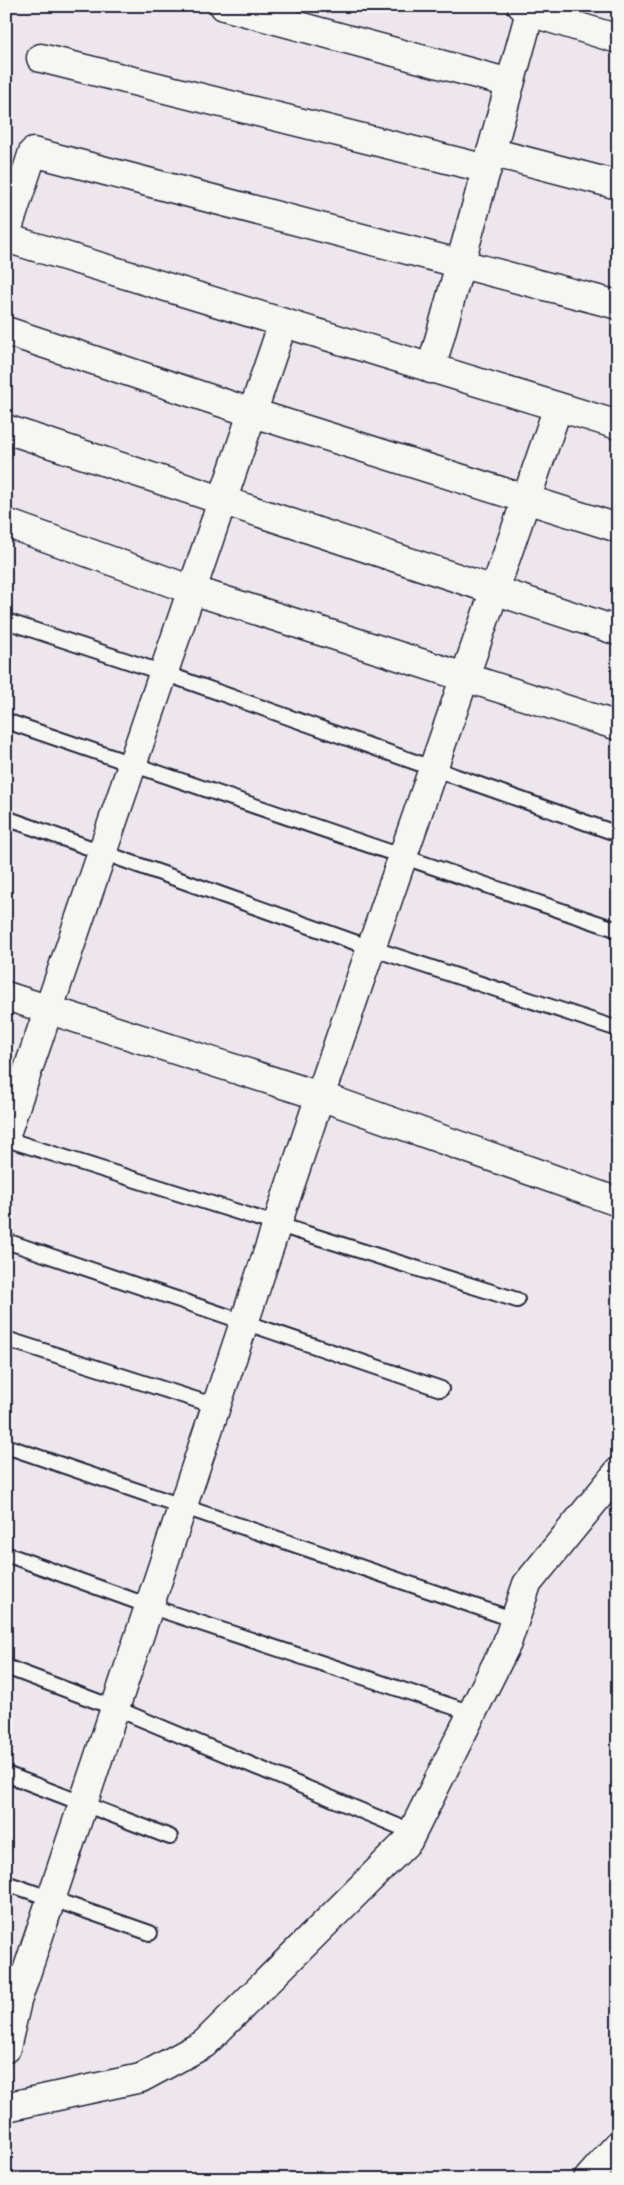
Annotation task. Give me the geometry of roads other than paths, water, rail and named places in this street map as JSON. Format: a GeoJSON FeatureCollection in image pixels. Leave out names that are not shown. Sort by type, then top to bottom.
{"type":"FeatureCollection","features":[{"type":"Feature","properties":{"kind":"street"},"geometry":{"type":"LineString","coordinates":[[224,6],[510,84]]}},
{"type":"Feature","properties":{"kind":"street"},"geometry":{"type":"LineString","coordinates":[[431,369],[510,84],[526,9],[618,39]]}},
{"type":"Feature","properties":{"kind":"street"},"geometry":{"type":"LineString","coordinates":[[41,58],[489,160],[618,185]]}},
{"type":"Feature","properties":{"kind":"street"},"geometry":{"type":"LineString","coordinates":[[6,234],[33,152],[618,305]]}},
{"type":"Feature","properties":{"kind":"street"},"geometry":{"type":"LineString","coordinates":[[6,238],[618,425]]}},
{"type":"Feature","properties":{"kind":"street"},"geometry":{"type":"LineString","coordinates":[[6,1134],[134,764],[283,323]]}},
{"type":"Feature","properties":{"kind":"street"},"geometry":{"type":"LineString","coordinates":[[6,331],[526,500],[618,528]]}},
{"type":"Feature","properties":{"kind":"street"},"geometry":{"type":"LineString","coordinates":[[6,2048],[12,1999],[51,1899],[320,1096],[558,407]]}},
{"type":"Feature","properties":{"kind":"street"},"geometry":{"type":"LineString","coordinates":[[6,429],[618,631]]}},
{"type":"Feature","properties":{"kind":"street"},"geometry":{"type":"LineString","coordinates":[[6,523],[192,590],[618,726]]}},
{"type":"Feature","properties":{"kind":"street"},"geometry":{"type":"LineString","coordinates":[[6,996],[320,1096],[618,1202]]}},
{"type":"Feature","properties":{"kind":"street"},"geometry":{"type":"LineString","coordinates":[[6,2107],[141,2078],[204,2044],[408,1841],[507,1643],[527,1584],[618,1472]]}},
{"type":"Feature","properties":{"kind":"street"},"geometry":{"type":"LineString","coordinates":[[588,2179],[618,2145]]}},
{"type":"Feature","properties":{"kind":"lane"},"geometry":{"type":"LineString","coordinates":[[6,621],[164,674],[618,834]]}},
{"type":"Feature","properties":{"kind":"lane"},"geometry":{"type":"LineString","coordinates":[[6,721],[618,930]]}},
{"type":"Feature","properties":{"kind":"lane"},"geometry":{"type":"LineString","coordinates":[[6,818],[371,948],[618,1029]]}},
{"type":"Feature","properties":{"kind":"lane"},"geometry":{"type":"LineString","coordinates":[[6,1139],[517,1300]]}},
{"type":"Feature","properties":{"kind":"lane"},"geometry":{"type":"LineString","coordinates":[[6,1241],[441,1389]]}},
{"type":"Feature","properties":{"kind":"lane"},"geometry":{"type":"LineString","coordinates":[[6,1339],[216,1406]]}},
{"type":"Feature","properties":{"kind":"lane"},"geometry":{"type":"LineString","coordinates":[[6,1446],[515,1620]]}},
{"type":"Feature","properties":{"kind":"lane"},"geometry":{"type":"LineString","coordinates":[[6,1554],[149,1606],[472,1713]]}},
{"type":"Feature","properties":{"kind":"lane"},"geometry":{"type":"LineString","coordinates":[[6,1667],[115,1708],[412,1832]]}},
{"type":"Feature","properties":{"kind":"lane"},"geometry":{"type":"LineString","coordinates":[[6,1774],[170,1837]]}},
{"type":"Feature","properties":{"kind":"lane"},"geometry":{"type":"LineString","coordinates":[[6,1883],[150,1933]]}}]}
